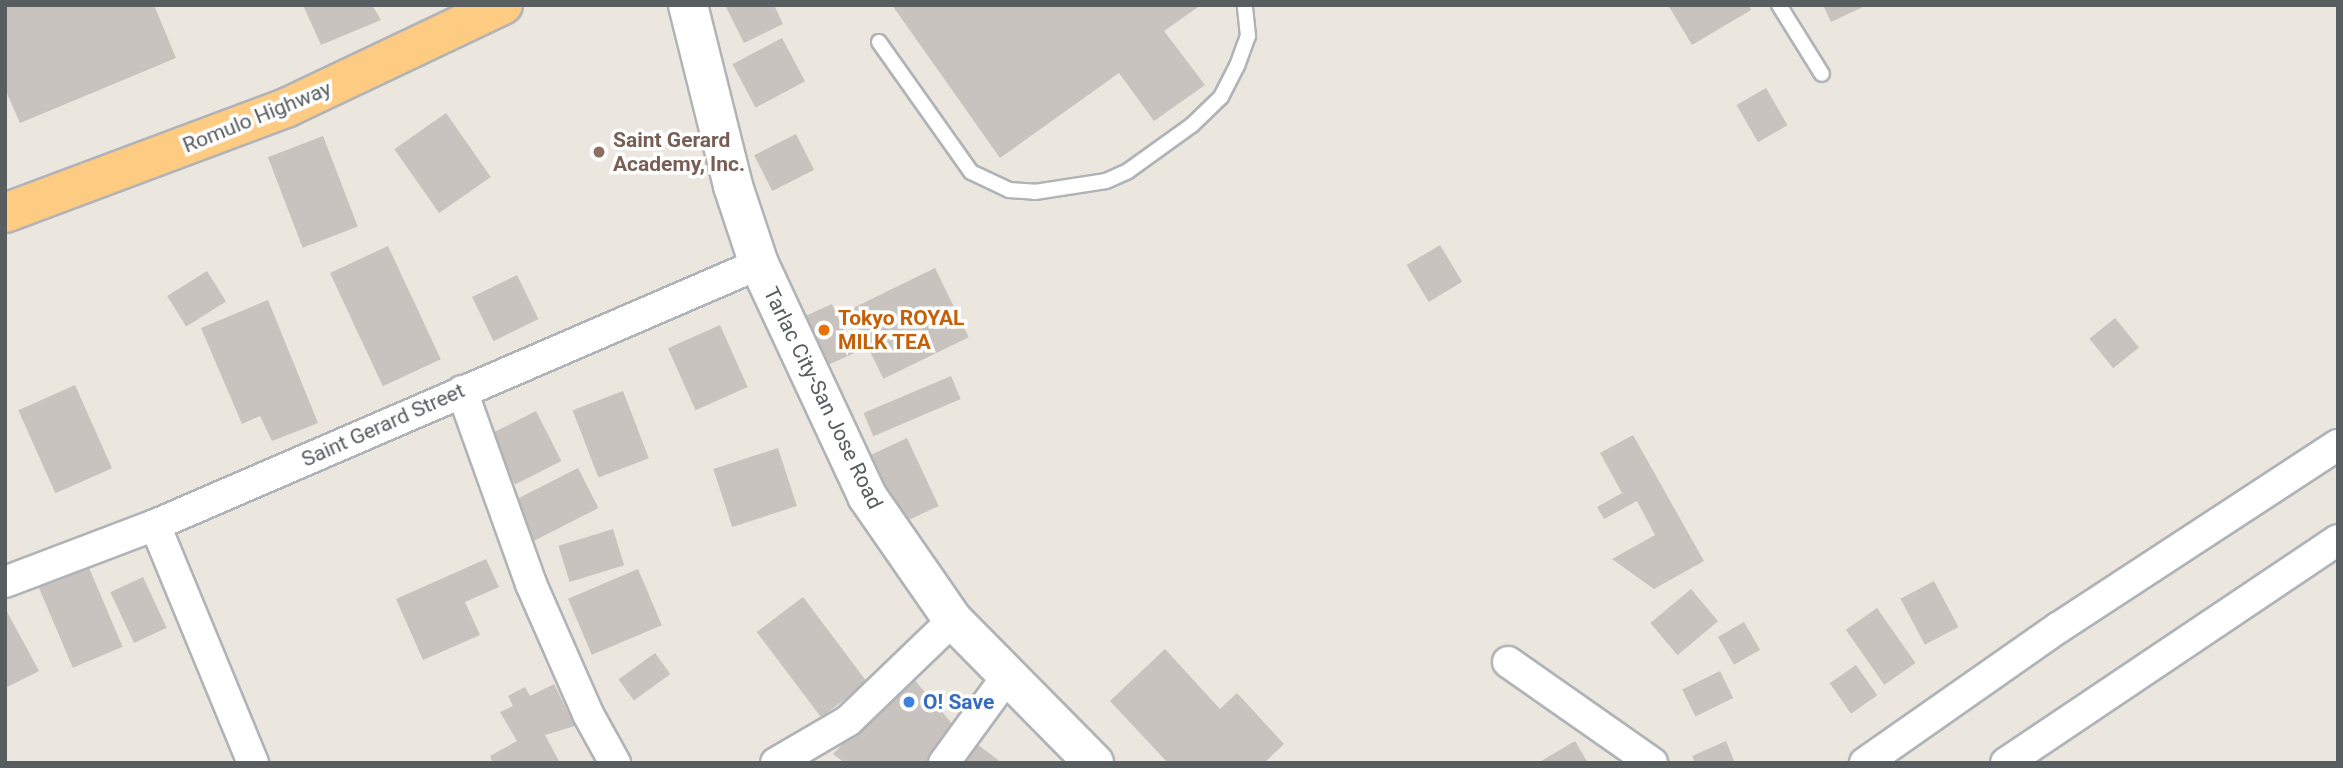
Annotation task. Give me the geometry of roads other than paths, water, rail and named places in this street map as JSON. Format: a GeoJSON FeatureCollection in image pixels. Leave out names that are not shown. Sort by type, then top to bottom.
{"type":"FeatureCollection","features":[{"type":"Feature","properties":{"kind":"highway","name":"Romulo Highway"},"geometry":{"type":"LineString","coordinates":[[5,214],[286,108],[503,5]]}},
{"type":"Feature","properties":{"kind":"main road","name":"Tarlac City-San Jose Road"},"geometry":{"type":"LineString","coordinates":[[688,5],[733,186],[759,264],[867,496],[953,620],[1006,678],[1094,763]]}},
{"type":"Feature","properties":{"kind":"street","name":"Saint Gerard Street"},"geometry":{"type":"LineString","coordinates":[[5,582],[155,526],[759,264]]}},
{"type":"Feature","properties":{"kind":"street"},"geometry":{"type":"LineString","coordinates":[[462,391],[531,584],[588,714],[615,763]]}},
{"type":"Feature","properties":{"kind":"street"},"geometry":{"type":"LineString","coordinates":[[1865,763],[2058,628],[2338,446]]}},
{"type":"Feature","properties":{"kind":"street"},"geometry":{"type":"LineString","coordinates":[[155,526],[253,763]]}},
{"type":"Feature","properties":{"kind":"street"},"geometry":{"type":"LineString","coordinates":[[2006,763],[2338,540]]}},
{"type":"Feature","properties":{"kind":"street"},"geometry":{"type":"LineString","coordinates":[[776,763],[848,721],[953,620]]}},
{"type":"Feature","properties":{"kind":"street"},"geometry":{"type":"LineString","coordinates":[[1508,662],[1652,763]]}},
{"type":"Feature","properties":{"kind":"street"},"geometry":{"type":"LineString","coordinates":[[944,763],[1006,678]]}},
{"type":"Feature","properties":{"kind":"lane"},"geometry":{"type":"LineString","coordinates":[[879,42],[971,172],[1009,190],[1035,192],[1106,181],[1128,171],[1192,125],[1221,97],[1237,66],[1248,36],[1245,5]]}},
{"type":"Feature","properties":{"kind":"lane"},"geometry":{"type":"LineString","coordinates":[[1779,5],[1822,74]]}},
{"type":"Feature","properties":{"kind":"place","name":"Saint Gerard Academy, Inc."},"geometry":{"type":"Point","coordinates":[599,152]}},
{"type":"Feature","properties":{"kind":"place","name":"Tokyo ROYAL MILK TEA"},"geometry":{"type":"Point","coordinates":[824,330]}},
{"type":"Feature","properties":{"kind":"place","name":"O! Save"},"geometry":{"type":"Point","coordinates":[909,702]}}]}
